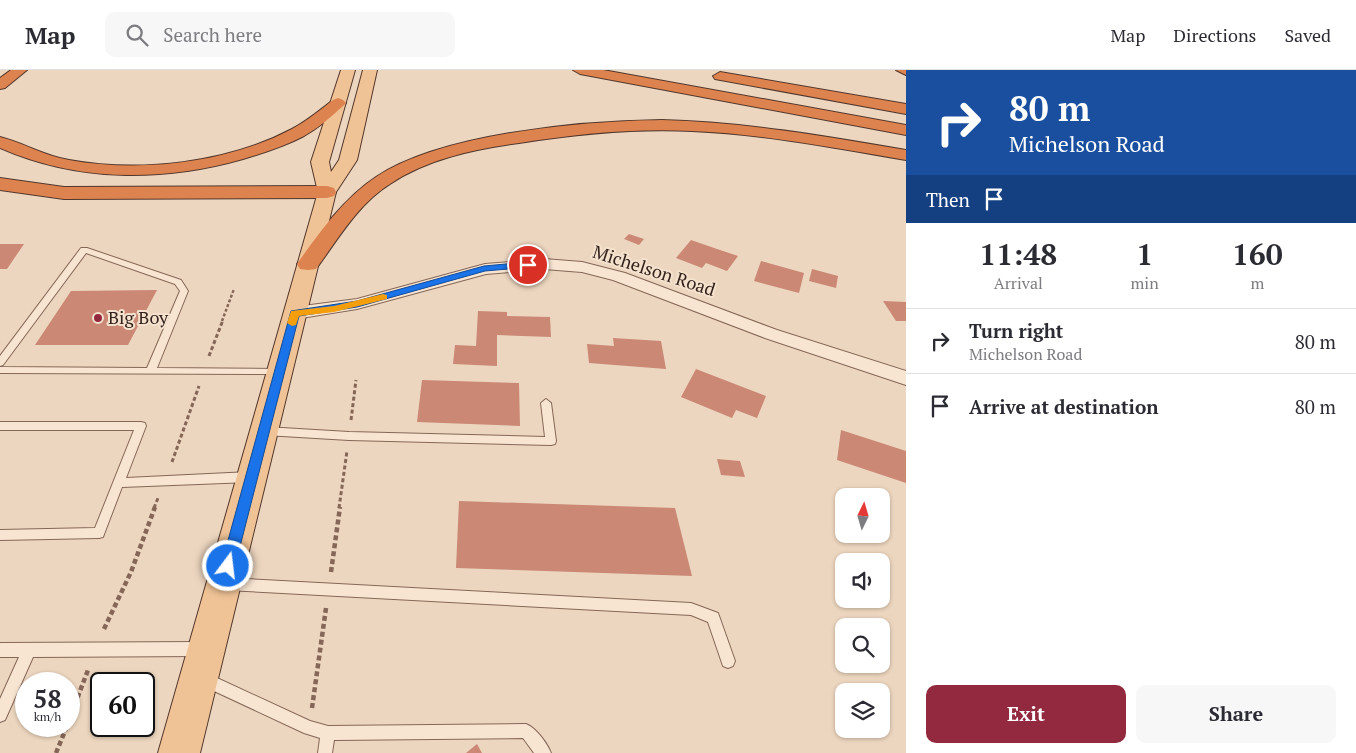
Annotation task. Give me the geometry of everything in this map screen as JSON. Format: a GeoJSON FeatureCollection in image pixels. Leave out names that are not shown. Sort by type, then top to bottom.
{"type":"FeatureCollection","features":[{"type":"Feature","properties":{"kind":"highway"},"geometry":{"type":"LineString","coordinates":[[0,85],[20,70]]}},
{"type":"Feature","properties":{"kind":"highway"},"geometry":{"type":"LineString","coordinates":[[580,70],[906,130]]}},
{"type":"Feature","properties":{"kind":"highway"},"geometry":{"type":"LineString","coordinates":[[710,74],[906,109]]}},
{"type":"Feature","properties":{"kind":"highway"},"geometry":{"type":"LineString","coordinates":[[0,142],[39,159],[82,168],[128,170],[170,168],[215,160],[254,150],[292,135],[317,121],[338,103]]}},
{"type":"Feature","properties":{"kind":"highway"},"geometry":{"type":"LineString","coordinates":[[308,264],[351,209],[372,188],[399,172],[431,159],[467,147],[510,139],[607,126],[664,125],[718,128],[800,137],[906,155]]}},
{"type":"Feature","properties":{"kind":"highway"},"geometry":{"type":"LineString","coordinates":[[0,184],[64,193],[327,192]]}},
{"type":"Feature","properties":{"kind":"main road"},"geometry":{"type":"LineString","coordinates":[[327,192],[320,162],[348,70]]}},
{"type":"Feature","properties":{"kind":"main road"},"geometry":{"type":"LineString","coordinates":[[179,753],[327,192],[348,160],[370,70]]}},
{"type":"Feature","properties":{"kind":"street","name":"Michelson Road"},"geometry":{"type":"LineString","coordinates":[[295,313],[357,304],[484,269],[544,264],[582,267],[619,276],[771,334],[906,378]]}},
{"type":"Feature","properties":{"kind":"lane"},"geometry":{"type":"LineString","coordinates":[[0,363],[84,250],[178,282],[184,291],[152,370]]}},
{"type":"Feature","properties":{"kind":"lane"},"geometry":{"type":"LineString","coordinates":[[0,370],[280,372]]}},
{"type":"Feature","properties":{"kind":"lane"},"geometry":{"type":"LineString","coordinates":[[264,431],[349,436],[551,441],[546,403]]}},
{"type":"Feature","properties":{"kind":"lane"},"geometry":{"type":"LineString","coordinates":[[0,426],[141,426],[99,533],[0,535]]}},
{"type":"Feature","properties":{"kind":"lane"},"geometry":{"type":"LineString","coordinates":[[119,484],[251,477]]}},
{"type":"Feature","properties":{"kind":"lane"},"geometry":{"type":"LineString","coordinates":[[223,584],[691,609],[713,618],[728,661]]}},
{"type":"Feature","properties":{"kind":"lane"},"geometry":{"type":"LineString","coordinates":[[0,650],[29,650],[203,663],[309,728],[328,733],[526,731],[544,753]]}},
{"type":"Feature","properties":{"kind":"lane"},"geometry":{"type":"LineString","coordinates":[[0,715],[29,650]]}},
{"type":"Feature","properties":{"kind":"lane"},"geometry":{"type":"LineString","coordinates":[[325,753],[328,733]]}},
{"type":"Feature","properties":{"kind":"path"},"geometry":{"type":"LineString","coordinates":[[209,360],[210,352],[234,289]]}},
{"type":"Feature","properties":{"kind":"path"},"geometry":{"type":"LineString","coordinates":[[350,424],[356,380]]}},
{"type":"Feature","properties":{"kind":"path"},"geometry":{"type":"LineString","coordinates":[[171,463],[199,384]]}},
{"type":"Feature","properties":{"kind":"path"},"geometry":{"type":"LineString","coordinates":[[331,569],[347,449]]}},
{"type":"Feature","properties":{"kind":"path"},"geometry":{"type":"LineString","coordinates":[[105,624],[131,572],[158,496]]}},
{"type":"Feature","properties":{"kind":"path"},"geometry":{"type":"LineString","coordinates":[[313,698],[326,610]]}},
{"type":"Feature","properties":{"kind":"path"},"geometry":{"type":"LineString","coordinates":[[80,690],[83,682]]}},
{"type":"Feature","properties":{"kind":"path"},"geometry":{"type":"LineString","coordinates":[[56,753],[63,737]]}},
{"type":"Feature","properties":{"kind":"building"},"geometry":{"type":"Polygon","coordinates":[[[629,234],[644,239],[639,245],[624,239],[629,234]]]}},
{"type":"Feature","properties":{"kind":"building"},"geometry":{"type":"Polygon","coordinates":[[[691,240],[738,256],[727,271],[706,263],[702,268],[676,258],[691,240]]]}},
{"type":"Feature","properties":{"kind":"building"},"geometry":{"type":"Polygon","coordinates":[[[0,244],[24,244],[7,269],[0,269],[0,244]]]}},
{"type":"Feature","properties":{"kind":"building"},"geometry":{"type":"Polygon","coordinates":[[[761,261],[804,273],[799,293],[754,281],[761,261]]]}},
{"type":"Feature","properties":{"kind":"building"},"geometry":{"type":"Polygon","coordinates":[[[812,269],[838,276],[836,288],[809,281],[812,269]]]}},
{"type":"Feature","properties":{"kind":"building","name":"Big Boy"},"geometry":{"type":"Polygon","coordinates":[[[157,290],[128,345],[35,345],[71,291],[157,290]]]}},
{"type":"Feature","properties":{"kind":"building"},"geometry":{"type":"Polygon","coordinates":[[[883,301],[906,302],[906,321],[896,321],[883,301]]]}},
{"type":"Feature","properties":{"kind":"building"},"geometry":{"type":"Polygon","coordinates":[[[478,311],[507,312],[507,316],[550,317],[551,337],[497,335],[497,366],[453,364],[455,345],[476,346],[478,311]]]}},
{"type":"Feature","properties":{"kind":"building"},"geometry":{"type":"Polygon","coordinates":[[[613,338],[661,341],[666,369],[589,363],[587,344],[614,346],[613,338]]]}},
{"type":"Feature","properties":{"kind":"building"},"geometry":{"type":"Polygon","coordinates":[[[696,369],[766,396],[757,418],[736,410],[732,418],[681,397],[696,369]]]}},
{"type":"Feature","properties":{"kind":"building"},"geometry":{"type":"Polygon","coordinates":[[[422,380],[519,383],[520,426],[417,422],[422,380]]]}},
{"type":"Feature","properties":{"kind":"building"},"geometry":{"type":"Polygon","coordinates":[[[841,430],[906,451],[906,483],[837,460],[841,430]]]}},
{"type":"Feature","properties":{"kind":"building"},"geometry":{"type":"Polygon","coordinates":[[[717,459],[740,461],[745,477],[721,475],[717,459]]]}},
{"type":"Feature","properties":{"kind":"building"},"geometry":{"type":"Polygon","coordinates":[[[459,501],[675,508],[692,576],[456,568],[459,501]]]}},
{"type":"Feature","properties":{"kind":"building"},"geometry":{"type":"Polygon","coordinates":[[[477,744],[482,753],[466,753],[477,744]]]}},
{"type":"Feature","properties":{"kind":"slow traffic"},"geometry":{"type":"LineString","coordinates":[[292,323],[295,313],[334,309],[383,297]]}},
{"type":"Feature","properties":{"kind":"place","name":"Big Boy"},"geometry":{"type":"Point","coordinates":[98,318]}},
{"type":"Feature","properties":{"kind":"route"},"geometry":{"type":"LineString","coordinates":[[228,566],[295,313],[334,309],[357,304],[484,269],[528,265]]}}]}
